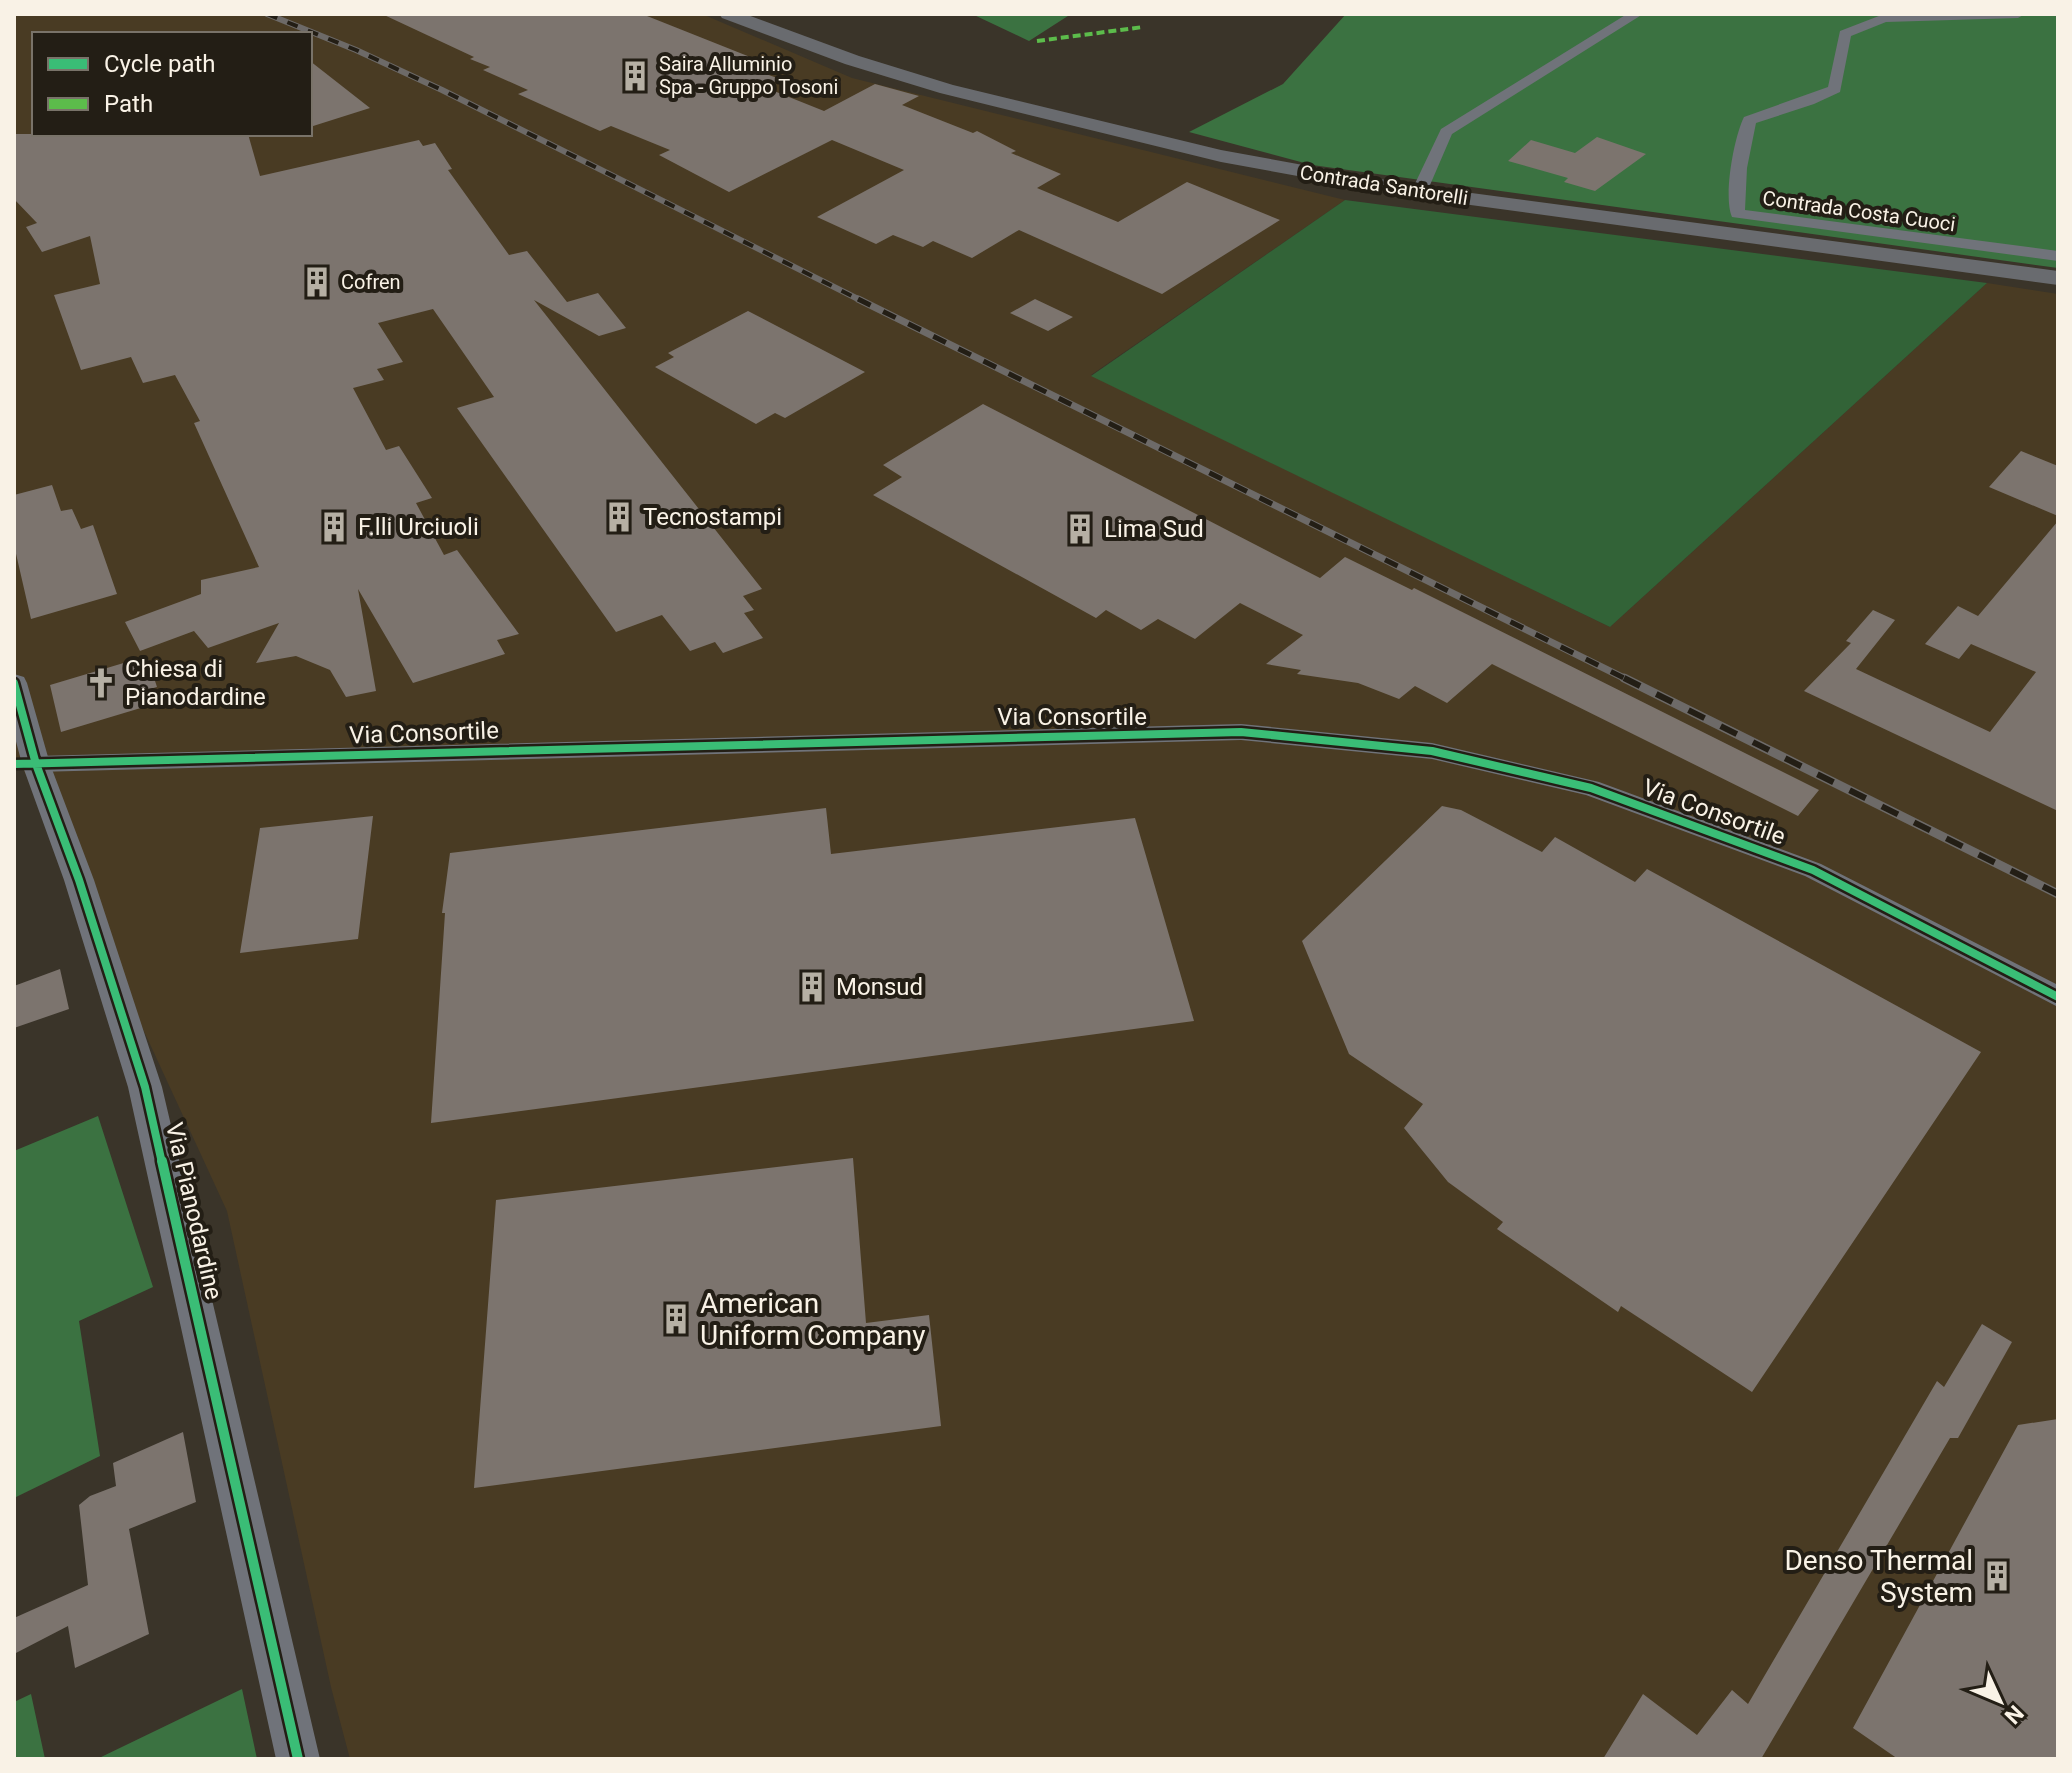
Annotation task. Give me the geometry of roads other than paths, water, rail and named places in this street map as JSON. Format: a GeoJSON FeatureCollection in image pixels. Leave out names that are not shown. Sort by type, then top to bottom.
{"type":"FeatureCollection","features":[{"type":"Feature","properties":{"kind":"main road","name":"Contrada Santorelli"},"geometry":{"type":"LineString","coordinates":[[728,14],[852,60],[1005,106],[1221,156],[1419,192],[2058,278]]}},
{"type":"Feature","properties":{"kind":"street"},"geometry":{"type":"LineString","coordinates":[[1419,192],[1446,132],[1636,14]]}},
{"type":"Feature","properties":{"kind":"street","name":"Contrada Costa Cuoci"},"geometry":{"type":"LineString","coordinates":[[2018,14],[1884,18],[1845,34],[1835,89],[1809,101],[1749,120],[1741,141],[1742,161],[1734,204],[1738,214],[1750,216],[2058,256]]}},
{"type":"Feature","properties":{"kind":"street","name":"Via Pianodardine"},"geometry":{"type":"LineString","coordinates":[[14,683],[25,764],[79,880],[145,1087],[298,1759]]}},
{"type":"Feature","properties":{"kind":"street","name":"Via Consortile"},"geometry":{"type":"LineString","coordinates":[[25,764],[1241,732],[1432,751],[1591,788],[1813,870],[2058,997]]}},
{"type":"Feature","properties":{"kind":"railway"},"geometry":{"type":"LineString","coordinates":[[267,14],[312,32]]}},
{"type":"Feature","properties":{"kind":"railway"},"geometry":{"type":"LineString","coordinates":[[312,32],[442,90],[859,300]]}},
{"type":"Feature","properties":{"kind":"railway"},"geometry":{"type":"LineString","coordinates":[[859,300],[1628,680]]}},
{"type":"Feature","properties":{"kind":"railway"},"geometry":{"type":"LineString","coordinates":[[1624,678],[2058,894]]}},
{"type":"Feature","properties":{"kind":"place","name":"Saira Alluminio Spa - Gruppo Tosoni"},"geometry":{"type":"Point","coordinates":[635,76]}},
{"type":"Feature","properties":{"kind":"place","name":"Cofren"},"geometry":{"type":"Point","coordinates":[317,282]}},
{"type":"Feature","properties":{"kind":"place","name":"Tecnostampi"},"geometry":{"type":"Point","coordinates":[619,517]}},
{"type":"Feature","properties":{"kind":"place","name":"F.lli Urciuoli"},"geometry":{"type":"Point","coordinates":[334,527]}},
{"type":"Feature","properties":{"kind":"place","name":"Lima Sud"},"geometry":{"type":"Point","coordinates":[1080,529]}},
{"type":"Feature","properties":{"kind":"place","name":"Chiesa di Pianodardine"},"geometry":{"type":"Point","coordinates":[101,683]}},
{"type":"Feature","properties":{"kind":"place","name":"Monsud"},"geometry":{"type":"Point","coordinates":[812,987]}},
{"type":"Feature","properties":{"kind":"place","name":"American Uniform Company"},"geometry":{"type":"Point","coordinates":[676,1319]}},
{"type":"Feature","properties":{"kind":"place","name":"Denso Thermal System"},"geometry":{"type":"Point","coordinates":[1997,1576]}}]}
